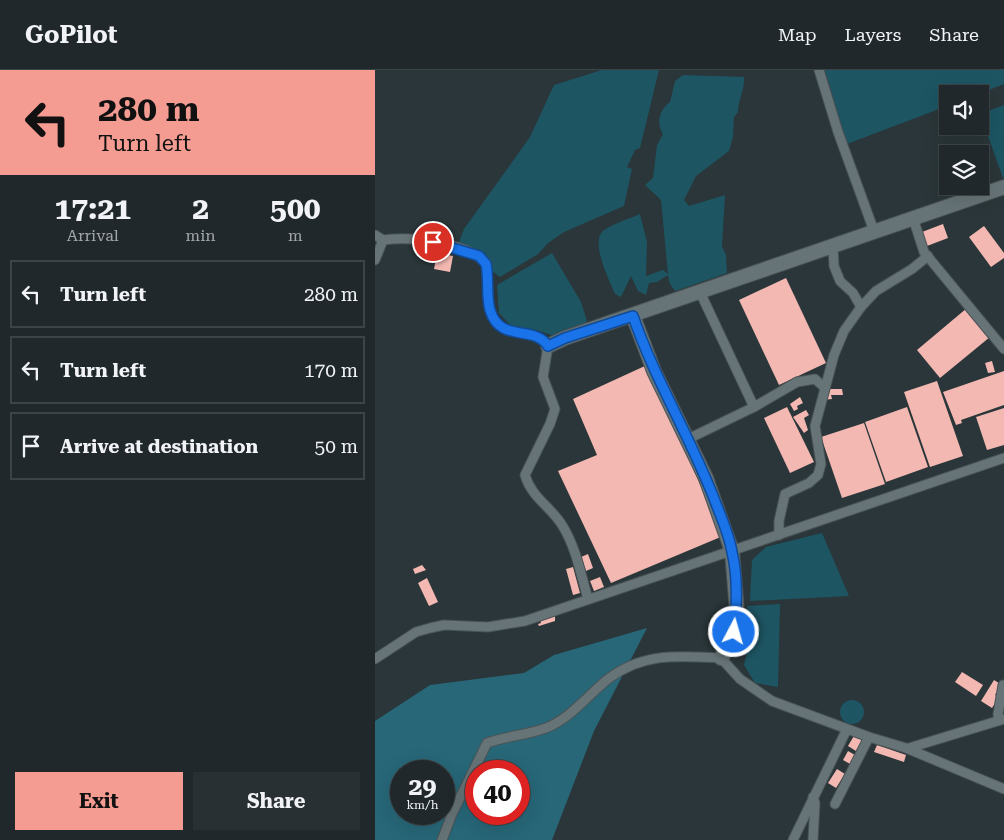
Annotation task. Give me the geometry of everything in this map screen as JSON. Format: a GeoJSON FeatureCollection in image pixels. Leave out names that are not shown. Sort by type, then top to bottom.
{"type":"FeatureCollection","features":[{"type":"Feature","properties":{"kind":"street"},"geometry":{"type":"LineString","coordinates":[[819,70],[838,132],[874,231]]}},
{"type":"Feature","properties":{"kind":"street"},"geometry":{"type":"LineString","coordinates":[[548,346],[565,338],[1004,187]]}},
{"type":"Feature","properties":{"kind":"street"},"geometry":{"type":"LineString","coordinates":[[913,218],[924,252],[1004,349]]}},
{"type":"Feature","properties":{"kind":"street"},"geometry":{"type":"LineString","coordinates":[[375,235],[383,240],[399,238],[433,242],[479,256],[486,264],[490,310],[498,325],[510,333],[540,338],[548,346]]}},
{"type":"Feature","properties":{"kind":"street"},"geometry":{"type":"LineString","coordinates":[[375,260],[383,240]]}},
{"type":"Feature","properties":{"kind":"street"},"geometry":{"type":"LineString","coordinates":[[833,246],[834,266],[840,282],[853,293],[861,307]]}},
{"type":"Feature","properties":{"kind":"street"},"geometry":{"type":"LineString","coordinates":[[779,535],[779,521],[785,494],[809,483],[818,475],[821,464],[815,426],[834,355],[844,331],[861,307],[876,291],[912,269],[928,256]]}},
{"type":"Feature","properties":{"kind":"street"},"geometry":{"type":"LineString","coordinates":[[700,292],[754,408]]}},
{"type":"Feature","properties":{"kind":"street"},"geometry":{"type":"LineString","coordinates":[[633,316],[654,371],[706,478],[732,551],[737,612],[734,632],[727,650],[721,658]]}},
{"type":"Feature","properties":{"kind":"street"},"geometry":{"type":"LineString","coordinates":[[548,346],[543,376],[555,409],[550,424],[525,475],[528,486],[561,524],[580,569],[588,600]]}},
{"type":"Feature","properties":{"kind":"street"},"geometry":{"type":"LineString","coordinates":[[688,439],[754,408],[797,382],[815,379],[825,388]]}},
{"type":"Feature","properties":{"kind":"street"},"geometry":{"type":"LineString","coordinates":[[375,659],[416,632],[444,625],[488,627],[525,621],[1004,458]]}},
{"type":"Feature","properties":{"kind":"street"},"geometry":{"type":"LineString","coordinates":[[442,840],[452,814],[487,743],[546,728],[582,704],[608,679],[636,662],[659,657],[721,658],[740,680],[772,702],[869,738],[906,748],[1004,789]]}},
{"type":"Feature","properties":{"kind":"street"},"geometry":{"type":"LineString","coordinates":[[906,748],[914,748],[1002,720],[998,714],[1003,686]]}},
{"type":"Feature","properties":{"kind":"street"},"geometry":{"type":"LineString","coordinates":[[793,840],[847,729]]}},
{"type":"Feature","properties":{"kind":"street"},"geometry":{"type":"LineString","coordinates":[[835,804],[869,738]]}},
{"type":"Feature","properties":{"kind":"street"},"geometry":{"type":"LineString","coordinates":[[813,797],[815,803],[813,840]]}},
{"type":"Feature","properties":{"kind":"shaded area"},"geometry":{"type":"Polygon","coordinates":[[[602,70],[659,70],[640,148],[635,150],[627,167],[632,169],[624,206],[564,232],[548,243],[538,254],[500,277],[458,245],[464,229],[530,137],[554,85],[602,70]]]}},
{"type":"Feature","properties":{"kind":"shaded area"},"geometry":{"type":"Polygon","coordinates":[[[825,70],[1004,70],[1004,84],[989,90],[989,85],[939,85],[939,109],[847,144],[825,70]]]}},
{"type":"Feature","properties":{"kind":"shaded area"},"geometry":{"type":"Polygon","coordinates":[[[683,75],[744,77],[738,112],[734,117],[733,137],[729,151],[696,176],[684,200],[689,206],[725,195],[722,246],[726,255],[727,273],[675,291],[670,284],[668,275],[657,282],[649,283],[646,295],[638,291],[631,276],[621,297],[615,294],[609,281],[599,245],[599,238],[602,232],[614,225],[640,214],[647,242],[646,276],[663,270],[668,274],[661,200],[645,185],[653,178],[657,145],[663,134],[659,121],[661,113],[670,102],[675,81],[683,75]]]}},
{"type":"Feature","properties":{"kind":"shaded area"},"geometry":{"type":"Polygon","coordinates":[[[1004,105],[1004,178],[988,135],[989,111],[1004,105]]]}},
{"type":"Feature","properties":{"kind":"shaded area"},"geometry":{"type":"Polygon","coordinates":[[[552,253],[581,302],[587,321],[584,327],[556,337],[537,330],[513,328],[499,313],[497,285],[552,253]]]}},
{"type":"Feature","properties":{"kind":"shaded area"},"geometry":{"type":"Polygon","coordinates":[[[822,533],[849,596],[750,601],[752,560],[766,547],[822,533]]]}},
{"type":"Feature","properties":{"kind":"shaded area"},"geometry":{"type":"Polygon","coordinates":[[[780,604],[778,687],[755,683],[744,665],[750,642],[747,606],[780,604]]]}},
{"type":"Feature","properties":{"kind":"shaded area"},"geometry":{"type":"Polygon","coordinates":[[[647,628],[594,731],[552,840],[375,840],[375,721],[430,685],[524,673],[554,655],[647,628]]]}},
{"type":"Feature","properties":{"kind":"shaded area"},"geometry":{"type":"Polygon","coordinates":[[[852,700],[857,701],[863,707],[863,717],[857,723],[852,724],[847,723],[841,717],[840,712],[841,707],[847,701],[852,700]]]}},
{"type":"Feature","properties":{"kind":"building"},"geometry":{"type":"Polygon","coordinates":[[[943,224],[948,238],[927,246],[922,232],[943,224]]]}},
{"type":"Feature","properties":{"kind":"building"},"geometry":{"type":"Polygon","coordinates":[[[984,226],[1004,253],[1004,258],[991,267],[969,237],[984,226]]]}},
{"type":"Feature","properties":{"kind":"building"},"geometry":{"type":"Polygon","coordinates":[[[437,253],[453,256],[450,272],[434,269],[437,253]]]}},
{"type":"Feature","properties":{"kind":"building"},"geometry":{"type":"Polygon","coordinates":[[[786,278],[826,363],[779,385],[739,300],[786,278]]]}},
{"type":"Feature","properties":{"kind":"building"},"geometry":{"type":"Polygon","coordinates":[[[967,308],[990,337],[940,378],[917,350],[967,308]]]}},
{"type":"Feature","properties":{"kind":"building"},"geometry":{"type":"Polygon","coordinates":[[[992,361],[995,372],[988,373],[985,363],[992,361]]]}},
{"type":"Feature","properties":{"kind":"building"},"geometry":{"type":"Polygon","coordinates":[[[647,365],[723,536],[611,583],[558,471],[597,455],[573,399],[647,365]]]}},
{"type":"Feature","properties":{"kind":"building"},"geometry":{"type":"Polygon","coordinates":[[[1004,371],[1004,405],[961,420],[962,423],[956,425],[943,392],[1004,371]]]}},
{"type":"Feature","properties":{"kind":"building"},"geometry":{"type":"Polygon","coordinates":[[[937,381],[963,456],[930,467],[904,392],[937,381]]]}},
{"type":"Feature","properties":{"kind":"building"},"geometry":{"type":"Polygon","coordinates":[[[828,389],[842,389],[843,395],[831,395],[832,399],[822,400],[828,389]]]}},
{"type":"Feature","properties":{"kind":"building"},"geometry":{"type":"Polygon","coordinates":[[[800,397],[803,403],[797,406],[798,409],[794,411],[790,404],[800,397]]]}},
{"type":"Feature","properties":{"kind":"building"},"geometry":{"type":"Polygon","coordinates":[[[787,407],[814,462],[790,473],[764,418],[787,407]]]}},
{"type":"Feature","properties":{"kind":"building"},"geometry":{"type":"Polygon","coordinates":[[[907,407],[928,467],[886,482],[865,422],[907,407]]]}},
{"type":"Feature","properties":{"kind":"building"},"geometry":{"type":"Polygon","coordinates":[[[1004,408],[1004,445],[987,450],[976,417],[1004,408]]]}},
{"type":"Feature","properties":{"kind":"building"},"geometry":{"type":"Polygon","coordinates":[[[806,410],[809,415],[804,418],[808,430],[804,433],[793,417],[806,410]]]}},
{"type":"Feature","properties":{"kind":"building"},"geometry":{"type":"Polygon","coordinates":[[[864,423],[885,484],[842,498],[821,437],[864,423]]]}},
{"type":"Feature","properties":{"kind":"building"},"geometry":{"type":"Polygon","coordinates":[[[588,554],[593,568],[586,571],[581,557],[588,554]]]}},
{"type":"Feature","properties":{"kind":"building"},"geometry":{"type":"Polygon","coordinates":[[[422,565],[426,570],[415,574],[413,569],[422,565]]]}},
{"type":"Feature","properties":{"kind":"building"},"geometry":{"type":"Polygon","coordinates":[[[573,567],[580,593],[573,595],[566,569],[573,567]]]}},
{"type":"Feature","properties":{"kind":"building"},"geometry":{"type":"Polygon","coordinates":[[[600,577],[604,587],[594,591],[590,581],[600,577]]]}},
{"type":"Feature","properties":{"kind":"building"},"geometry":{"type":"Polygon","coordinates":[[[427,578],[438,602],[429,606],[418,583],[427,578]]]}},
{"type":"Feature","properties":{"kind":"building"},"geometry":{"type":"Polygon","coordinates":[[[555,615],[555,621],[539,626],[538,624],[541,623],[540,619],[555,615]]]}},
{"type":"Feature","properties":{"kind":"building"},"geometry":{"type":"Polygon","coordinates":[[[962,672],[983,685],[976,696],[955,682],[962,672]]]}},
{"type":"Feature","properties":{"kind":"building"},"geometry":{"type":"Polygon","coordinates":[[[994,680],[1002,685],[995,695],[999,697],[992,708],[981,701],[994,680]]]}},
{"type":"Feature","properties":{"kind":"building"},"geometry":{"type":"Polygon","coordinates":[[[855,734],[863,739],[856,751],[848,746],[855,734]]]}},
{"type":"Feature","properties":{"kind":"building"},"geometry":{"type":"Polygon","coordinates":[[[877,745],[906,755],[904,762],[874,752],[877,745]]]}},
{"type":"Feature","properties":{"kind":"building"},"geometry":{"type":"Polygon","coordinates":[[[848,751],[855,755],[850,764],[843,760],[848,751]]]}},
{"type":"Feature","properties":{"kind":"building"},"geometry":{"type":"Polygon","coordinates":[[[837,769],[845,774],[836,788],[828,783],[837,769]]]}},
{"type":"Feature","properties":{"kind":"route"},"geometry":{"type":"LineString","coordinates":[[433,242],[479,256],[486,264],[490,310],[498,325],[510,333],[540,338],[548,346],[565,338],[633,316],[654,371],[679,419],[706,478],[724,525],[732,551],[734,569],[737,612],[734,632]]}}]}
